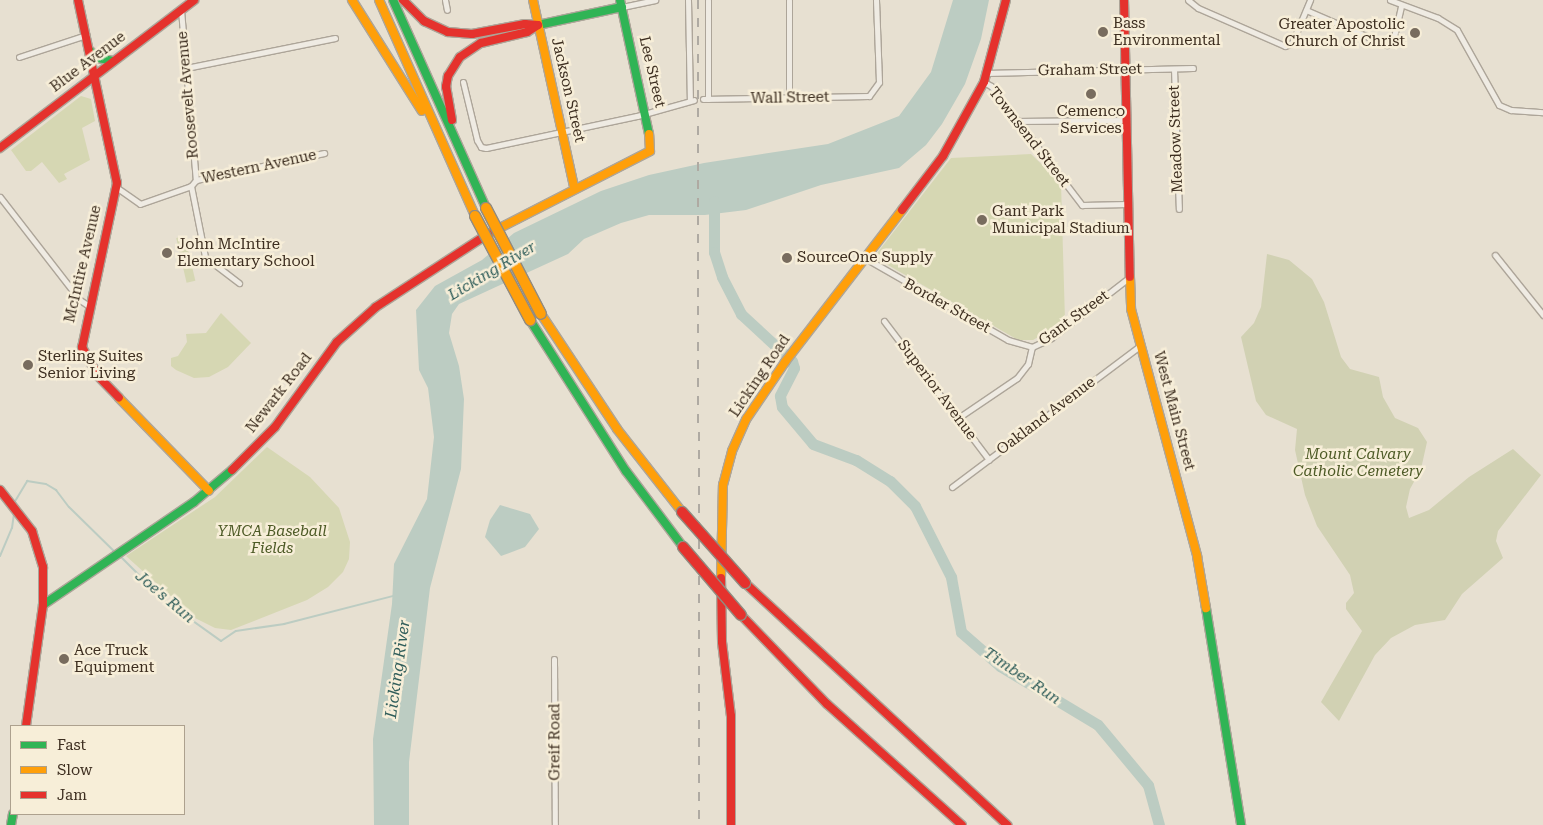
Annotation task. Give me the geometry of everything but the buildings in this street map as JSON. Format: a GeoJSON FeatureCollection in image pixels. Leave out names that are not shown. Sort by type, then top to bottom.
{"type":"FeatureCollection","features":[{"type":"Feature","properties":{"kind":"main road","name":"McIntire Avenue"},"geometry":{"type":"LineString","coordinates":[[78,0],[116,187],[89,306],[82,347],[93,370],[208,491]]}},
{"type":"Feature","properties":{"kind":"main road","name":"Blue Avenue"},"geometry":{"type":"LineString","coordinates":[[0,148],[194,0]]}},
{"type":"Feature","properties":{"kind":"main road"},"geometry":{"type":"LineString","coordinates":[[352,0],[405,80],[447,153]]}},
{"type":"Feature","properties":{"kind":"main road"},"geometry":{"type":"LineString","coordinates":[[380,0],[475,216],[530,320],[622,465],[683,547],[741,615],[827,704],[962,825]]}},
{"type":"Feature","properties":{"kind":"main road"},"geometry":{"type":"LineString","coordinates":[[393,0],[459,143],[486,208],[541,314],[617,429],[682,512],[745,583],[1007,825]]}},
{"type":"Feature","properties":{"kind":"main road"},"geometry":{"type":"LineString","coordinates":[[403,0],[424,21],[448,32],[472,34],[525,24],[538,25]]}},
{"type":"Feature","properties":{"kind":"main road","name":"Jackson Street"},"geometry":{"type":"LineString","coordinates":[[533,0],[574,186]]}},
{"type":"Feature","properties":{"kind":"main road","name":"Licking Road"},"geometry":{"type":"LineString","coordinates":[[731,825],[730,699],[721,620],[721,503],[732,451],[747,418],[785,362],[943,156],[985,77],[1006,0]]}},
{"type":"Feature","properties":{"kind":"main road","name":"West Main Street"},"geometry":{"type":"LineString","coordinates":[[1124,0],[1131,309],[1197,556],[1241,825]]}},
{"type":"Feature","properties":{"kind":"main road"},"geometry":{"type":"LineString","coordinates":[[459,143],[446,87],[453,65],[469,50],[481,43],[527,32],[538,25],[621,4]]}},
{"type":"Feature","properties":{"kind":"main road","name":"Lee Street"},"geometry":{"type":"LineString","coordinates":[[621,4],[652,146],[650,150]]}},
{"type":"Feature","properties":{"kind":"main road"},"geometry":{"type":"LineString","coordinates":[[89,50],[98,58],[113,61]]}},
{"type":"Feature","properties":{"kind":"main road","name":"Newark Road"},"geometry":{"type":"LineString","coordinates":[[44,605],[208,491],[274,427],[325,357],[362,318],[465,247],[574,186],[650,150]]}},
{"type":"Feature","properties":{"kind":"main road"},"geometry":{"type":"LineString","coordinates":[[0,490],[27,524],[41,554],[44,605],[26,725]]}},
{"type":"Feature","properties":{"kind":"street"},"geometry":{"type":"LineString","coordinates":[[445,0],[447,10]]}},
{"type":"Feature","properties":{"kind":"street"},"geometry":{"type":"LineString","coordinates":[[621,4],[655,0]]}},
{"type":"Feature","properties":{"kind":"street"},"geometry":{"type":"LineString","coordinates":[[462,82],[477,140],[481,147],[562,131],[692,100],[688,0]]}},
{"type":"Feature","properties":{"kind":"street","name":"Wall Street"},"geometry":{"type":"LineString","coordinates":[[708,0],[706,99],[866,98],[875,91],[879,73],[876,0]]}},
{"type":"Feature","properties":{"kind":"street"},"geometry":{"type":"LineString","coordinates":[[789,0],[789,98]]}},
{"type":"Feature","properties":{"kind":"street"},"geometry":{"type":"LineString","coordinates":[[1188,0],[1198,8],[1289,46],[1310,0]]}},
{"type":"Feature","properties":{"kind":"street"},"geometry":{"type":"LineString","coordinates":[[1390,0],[1438,18],[1457,30],[1499,106],[1511,110],[1543,112]]}},
{"type":"Feature","properties":{"kind":"street"},"geometry":{"type":"LineString","coordinates":[[1306,10],[1387,45],[1393,40],[1401,5]]}},
{"type":"Feature","properties":{"kind":"street","name":"Roosevelt Avenue"},"geometry":{"type":"LineString","coordinates":[[181,10],[196,180]]}},
{"type":"Feature","properties":{"kind":"street"},"geometry":{"type":"LineString","coordinates":[[19,57],[86,35]]}},
{"type":"Feature","properties":{"kind":"street"},"geometry":{"type":"LineString","coordinates":[[186,68],[335,38]]}},
{"type":"Feature","properties":{"kind":"street","name":"Graham Street"},"geometry":{"type":"LineString","coordinates":[[985,77],[1126,69],[1193,68]]}},
{"type":"Feature","properties":{"kind":"street","name":"Meadow Street"},"geometry":{"type":"LineString","coordinates":[[1174,69],[1179,209]]}},
{"type":"Feature","properties":{"kind":"street","name":"Townsend Street"},"geometry":{"type":"LineString","coordinates":[[985,77],[1016,122],[1082,205],[1128,204]]}},
{"type":"Feature","properties":{"kind":"street"},"geometry":{"type":"LineString","coordinates":[[1016,122],[1126,120]]}},
{"type":"Feature","properties":{"kind":"street","name":"Western Avenue"},"geometry":{"type":"LineString","coordinates":[[116,187],[140,204],[192,186],[196,180],[324,153]]}},
{"type":"Feature","properties":{"kind":"street"},"geometry":{"type":"LineString","coordinates":[[192,186],[205,257],[239,283]]}},
{"type":"Feature","properties":{"kind":"street"},"geometry":{"type":"LineString","coordinates":[[0,197],[80,300],[89,306]]}},
{"type":"Feature","properties":{"kind":"street"},"geometry":{"type":"LineString","coordinates":[[1495,255],[1543,315]]}},
{"type":"Feature","properties":{"kind":"street","name":"Border Street"},"geometry":{"type":"LineString","coordinates":[[865,258],[1008,340],[1032,347]]}},
{"type":"Feature","properties":{"kind":"street","name":"Gant Street"},"geometry":{"type":"LineString","coordinates":[[958,418],[1017,378],[1028,364],[1032,347],[1052,338],[1130,277]]}},
{"type":"Feature","properties":{"kind":"street","name":"Superior Avenue"},"geometry":{"type":"LineString","coordinates":[[884,321],[989,460]]}},
{"type":"Feature","properties":{"kind":"street","name":"Oakland Avenue"},"geometry":{"type":"LineString","coordinates":[[952,487],[1141,345]]}},
{"type":"Feature","properties":{"kind":"street","name":"Greif Road"},"geometry":{"type":"LineString","coordinates":[[554,659],[555,825]]}},
{"type":"Feature","properties":{"kind":"green space"},"geometry":{"type":"Polygon","coordinates":[[[81,96],[91,99],[95,121],[82,128],[90,160],[64,174],[67,179],[59,183],[42,162],[31,171],[26,171],[11,150],[81,96]]]}},
{"type":"Feature","properties":{"kind":"green space","name":"Gant Park Municipal Stadium"},"geometry":{"type":"Polygon","coordinates":[[[1031,154],[1061,183],[1065,320],[1052,329],[1033,340],[1018,340],[874,257],[951,158],[1031,154]]]}},
{"type":"Feature","properties":{"kind":"green space"},"geometry":{"type":"Polygon","coordinates":[[[185,236],[195,281],[187,283],[176,238],[185,236]]]}},
{"type":"Feature","properties":{"kind":"green space","name":"Mount Calvary Catholic Cemetery"},"geometry":{"type":"Polygon","coordinates":[[[1267,254],[1289,260],[1312,279],[1324,302],[1341,357],[1350,369],[1379,377],[1383,397],[1395,418],[1418,428],[1427,442],[1421,469],[1410,489],[1406,507],[1409,518],[1429,510],[1469,477],[1513,449],[1541,475],[1498,531],[1496,541],[1503,558],[1462,594],[1445,620],[1415,625],[1391,638],[1375,655],[1339,721],[1321,702],[1362,631],[1346,609],[1346,603],[1354,593],[1350,575],[1317,526],[1305,495],[1295,450],[1297,429],[1266,415],[1256,401],[1241,337],[1254,323],[1261,307],[1267,254]]]}},
{"type":"Feature","properties":{"kind":"green space"},"geometry":{"type":"Polygon","coordinates":[[[221,313],[251,343],[228,367],[209,377],[194,378],[171,366],[171,358],[178,356],[187,342],[186,334],[206,333],[221,313]]]}},
{"type":"Feature","properties":{"kind":"green space","name":"YMCA Baseball Fields"},"geometry":{"type":"Polygon","coordinates":[[[267,447],[310,477],[339,508],[350,542],[349,559],[343,572],[328,587],[307,600],[231,630],[215,628],[195,618],[126,556],[215,497],[267,447]]]}},
{"type":"Feature","properties":{"kind":"water","name":"Licking River"},"geometry":{"type":"Polygon","coordinates":[[[953,0],[989,0],[981,39],[965,84],[942,124],[926,145],[899,168],[821,185],[746,210],[705,215],[649,215],[621,223],[584,239],[568,254],[459,304],[452,314],[449,333],[459,366],[464,399],[461,469],[430,588],[409,762],[409,825],[374,825],[373,739],[392,604],[394,564],[427,499],[434,437],[428,388],[419,370],[416,310],[435,286],[482,260],[514,233],[601,191],[649,175],[704,163],[828,144],[899,116],[931,72],[953,0]]]}},
{"type":"Feature","properties":{"kind":"water"},"geometry":{"type":"Polygon","coordinates":[[[500,505],[530,514],[539,529],[525,547],[501,556],[485,537],[490,520],[500,505]]]}},
{"type":"Feature","properties":{"kind":"waterway","name":"Timber Run"},"geometry":{"type":"LineString","coordinates":[[714,201],[714,252],[722,277],[741,314],[792,361],[794,368],[780,396],[782,407],[813,444],[856,460],[890,481],[915,506],[951,577],[961,632],[1000,666],[1098,725],[1148,785],[1159,825]]}},
{"type":"Feature","properties":{"kind":"waterway","name":"Joe's Run"},"geometry":{"type":"LineString","coordinates":[[14,503],[27,481],[46,484],[56,490],[69,507],[116,553]]}},
{"type":"Feature","properties":{"kind":"waterway","name":"Joe's Run"},"geometry":{"type":"LineString","coordinates":[[0,556],[12,528],[14,513]]}},
{"type":"Feature","properties":{"kind":"waterway","name":"Joe's Run"},"geometry":{"type":"LineString","coordinates":[[120,556],[165,601],[221,641],[236,631],[284,624],[393,596]]}},
{"type":"Feature","properties":{"kind":"railway"},"geometry":{"type":"LineString","coordinates":[[698,0],[699,825]]}},
{"type":"Feature","properties":{"kind":"traffic: fast"},"geometry":{"type":"LineString","coordinates":[[393,0],[486,208]]}},
{"type":"Feature","properties":{"kind":"traffic: fast"},"geometry":{"type":"LineString","coordinates":[[620,0],[649,134]]}},
{"type":"Feature","properties":{"kind":"traffic: fast"},"geometry":{"type":"LineString","coordinates":[[538,25],[622,7]]}},
{"type":"Feature","properties":{"kind":"traffic: fast"},"geometry":{"type":"LineString","coordinates":[[89,50],[98,58],[113,61]]}},
{"type":"Feature","properties":{"kind":"traffic: fast"},"geometry":{"type":"LineString","coordinates":[[530,320],[626,471],[683,547]]}},
{"type":"Feature","properties":{"kind":"traffic: fast"},"geometry":{"type":"LineString","coordinates":[[43,605],[194,502],[232,470]]}},
{"type":"Feature","properties":{"kind":"traffic: fast"},"geometry":{"type":"LineString","coordinates":[[1206,608],[1241,825]]}},
{"type":"Feature","properties":{"kind":"traffic: fast"},"geometry":{"type":"LineString","coordinates":[[11,825],[13,815]]}},
{"type":"Feature","properties":{"kind":"traffic: slow"},"geometry":{"type":"LineString","coordinates":[[352,0],[422,111]]}},
{"type":"Feature","properties":{"kind":"traffic: slow"},"geometry":{"type":"LineString","coordinates":[[379,0],[475,216]]}},
{"type":"Feature","properties":{"kind":"traffic: slow"},"geometry":{"type":"LineString","coordinates":[[533,0],[574,186]]}},
{"type":"Feature","properties":{"kind":"traffic: slow"},"geometry":{"type":"LineString","coordinates":[[488,234],[650,151],[649,134]]}},
{"type":"Feature","properties":{"kind":"traffic: slow"},"geometry":{"type":"LineString","coordinates":[[486,208],[541,314]]}},
{"type":"Feature","properties":{"kind":"traffic: slow"},"geometry":{"type":"LineString","coordinates":[[721,578],[723,485],[732,451],[747,418],[785,362],[902,210]]}},
{"type":"Feature","properties":{"kind":"traffic: slow"},"geometry":{"type":"LineString","coordinates":[[475,216],[530,320]]}},
{"type":"Feature","properties":{"kind":"traffic: slow"},"geometry":{"type":"LineString","coordinates":[[1130,277],[1131,309],[1197,556],[1206,608]]}},
{"type":"Feature","properties":{"kind":"traffic: slow"},"geometry":{"type":"LineString","coordinates":[[541,314],[617,429],[682,512]]}},
{"type":"Feature","properties":{"kind":"traffic: slow"},"geometry":{"type":"LineString","coordinates":[[119,398],[209,491]]}},
{"type":"Feature","properties":{"kind":"traffic: jam"},"geometry":{"type":"LineString","coordinates":[[78,0],[117,183],[82,347],[98,376],[119,398]]}},
{"type":"Feature","properties":{"kind":"traffic: jam"},"geometry":{"type":"LineString","coordinates":[[0,148],[194,0]]}},
{"type":"Feature","properties":{"kind":"traffic: jam"},"geometry":{"type":"LineString","coordinates":[[403,0],[424,21],[448,32],[472,34],[525,24],[538,25]]}},
{"type":"Feature","properties":{"kind":"traffic: jam"},"geometry":{"type":"LineString","coordinates":[[902,210],[943,156],[984,82],[1006,0]]}},
{"type":"Feature","properties":{"kind":"traffic: jam"},"geometry":{"type":"LineString","coordinates":[[1124,0],[1130,277]]}},
{"type":"Feature","properties":{"kind":"traffic: jam"},"geometry":{"type":"LineString","coordinates":[[452,120],[446,87],[448,76],[460,57],[481,43],[527,32],[538,25]]}},
{"type":"Feature","properties":{"kind":"traffic: jam"},"geometry":{"type":"LineString","coordinates":[[232,470],[275,427],[337,342],[376,307],[488,234]]}},
{"type":"Feature","properties":{"kind":"traffic: jam"},"geometry":{"type":"LineString","coordinates":[[0,490],[32,531],[43,567],[43,605],[26,725]]}},
{"type":"Feature","properties":{"kind":"traffic: jam"},"geometry":{"type":"LineString","coordinates":[[682,512],[745,583]]}},
{"type":"Feature","properties":{"kind":"traffic: jam"},"geometry":{"type":"LineString","coordinates":[[683,547],[741,615]]}},
{"type":"Feature","properties":{"kind":"traffic: jam"},"geometry":{"type":"LineString","coordinates":[[721,578],[722,642],[731,716],[731,825]]}},
{"type":"Feature","properties":{"kind":"traffic: jam"},"geometry":{"type":"LineString","coordinates":[[745,583],[1007,825]]}},
{"type":"Feature","properties":{"kind":"traffic: jam"},"geometry":{"type":"LineString","coordinates":[[741,615],[827,704],[962,825]]}},
{"type":"Feature","properties":{"kind":"place","name":"Bass Environmental"},"geometry":{"type":"Point","coordinates":[1103,32]}},
{"type":"Feature","properties":{"kind":"place","name":"Greater Apostolic Church of Christ"},"geometry":{"type":"Point","coordinates":[1415,33]}},
{"type":"Feature","properties":{"kind":"place","name":"Cemenco Services"},"geometry":{"type":"Point","coordinates":[1091,94]}},
{"type":"Feature","properties":{"kind":"place","name":"Gant Park Municipal Stadium"},"geometry":{"type":"Point","coordinates":[982,220]}},
{"type":"Feature","properties":{"kind":"place","name":"John McIntire Elementary School"},"geometry":{"type":"Point","coordinates":[167,253]}},
{"type":"Feature","properties":{"kind":"place","name":"SourceOne Supply"},"geometry":{"type":"Point","coordinates":[787,258]}},
{"type":"Feature","properties":{"kind":"place","name":"Sterling Suites Senior Living"},"geometry":{"type":"Point","coordinates":[28,365]}},
{"type":"Feature","properties":{"kind":"place","name":"Ace Truck Equipment"},"geometry":{"type":"Point","coordinates":[64,659]}}]}
